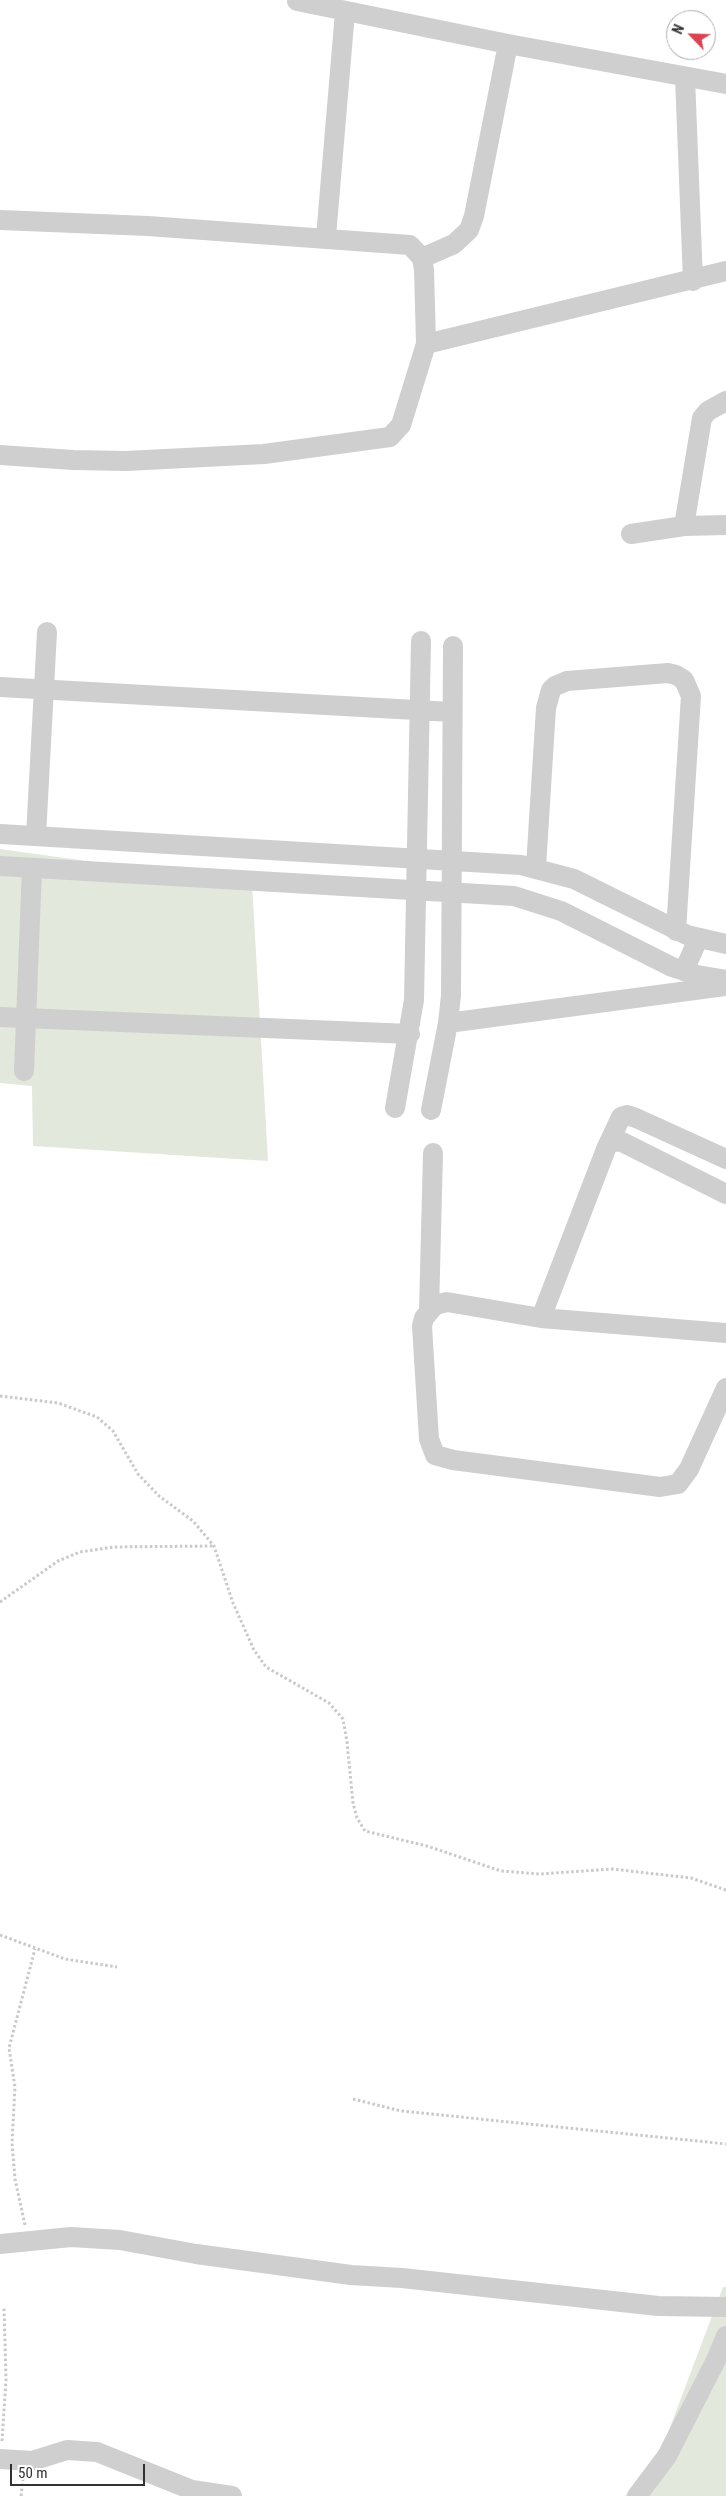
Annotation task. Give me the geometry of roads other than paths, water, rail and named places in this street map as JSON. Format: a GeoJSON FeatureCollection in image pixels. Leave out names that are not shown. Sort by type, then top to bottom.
{"type":"FeatureCollection","features":[{"type":"Feature","properties":{"kind":"street"},"geometry":{"type":"LineString","coordinates":[[297,1],[508,44],[726,84]]}},
{"type":"Feature","properties":{"kind":"street"},"geometry":{"type":"LineString","coordinates":[[326,238],[345,12]]}},
{"type":"Feature","properties":{"kind":"street"},"geometry":{"type":"LineString","coordinates":[[422,258],[454,244],[469,230],[474,216],[508,44]]}},
{"type":"Feature","properties":{"kind":"street"},"geometry":{"type":"LineString","coordinates":[[685,77],[692,281]]}},
{"type":"Feature","properties":{"kind":"street"},"geometry":{"type":"LineString","coordinates":[[0,220],[148,226],[410,245],[422,258],[424,270],[426,344],[401,425],[390,437],[264,454],[126,461],[73,460],[0,454]]}},
{"type":"Feature","properties":{"kind":"street"},"geometry":{"type":"LineString","coordinates":[[426,344],[726,272]]}},
{"type":"Feature","properties":{"kind":"street"},"geometry":{"type":"LineString","coordinates":[[684,526],[702,418],[726,401]]}},
{"type":"Feature","properties":{"kind":"street"},"geometry":{"type":"LineString","coordinates":[[631,534],[684,526],[726,526]]}},
{"type":"Feature","properties":{"kind":"street"},"geometry":{"type":"LineString","coordinates":[[36,836],[47,632]]}},
{"type":"Feature","properties":{"kind":"street"},"geometry":{"type":"LineString","coordinates":[[395,1108],[410,1034],[415,982],[415,858],[421,641]]}},
{"type":"Feature","properties":{"kind":"street"},"geometry":{"type":"LineString","coordinates":[[431,1110],[448,1023],[451,995],[453,646]]}},
{"type":"Feature","properties":{"kind":"street"},"geometry":{"type":"LineString","coordinates":[[536,868],[546,708],[551,690],[555,686],[567,681],[668,673],[684,680],[689,687],[691,704],[671,928],[650,955]]}},
{"type":"Feature","properties":{"kind":"street"},"geometry":{"type":"LineString","coordinates":[[0,687],[452,712]]}},
{"type":"Feature","properties":{"kind":"street"},"geometry":{"type":"LineString","coordinates":[[0,834],[505,863],[536,868],[574,879],[671,928],[698,939],[726,944]]}},
{"type":"Feature","properties":{"kind":"street"},"geometry":{"type":"LineString","coordinates":[[0,866],[506,895],[546,905],[684,971],[726,980]]}},
{"type":"Feature","properties":{"kind":"street"},"geometry":{"type":"LineString","coordinates":[[24,1071],[32,868]]}},
{"type":"Feature","properties":{"kind":"street"},"geometry":{"type":"LineString","coordinates":[[684,971],[698,939]]}},
{"type":"Feature","properties":{"kind":"street"},"geometry":{"type":"LineString","coordinates":[[448,1023],[726,986]]}},
{"type":"Feature","properties":{"kind":"street"},"geometry":{"type":"LineString","coordinates":[[0,1017],[410,1034]]}},
{"type":"Feature","properties":{"kind":"street"},"geometry":{"type":"LineString","coordinates":[[541,1318],[619,1119],[624,1116],[630,1116],[726,1159]]}},
{"type":"Feature","properties":{"kind":"street"},"geometry":{"type":"LineString","coordinates":[[638,1150],[649,1124]]}},
{"type":"Feature","properties":{"kind":"street"},"geometry":{"type":"LineString","coordinates":[[611,1141],[618,1141],[638,1150],[726,1194]]}},
{"type":"Feature","properties":{"kind":"street"},"geometry":{"type":"LineString","coordinates":[[429,1312],[433,1153]]}},
{"type":"Feature","properties":{"kind":"street"},"geometry":{"type":"LineString","coordinates":[[726,1333],[541,1318],[447,1302],[435,1305],[424,1318],[422,1326],[429,1439],[435,1455],[453,1460],[660,1487],[678,1484],[689,1469],[726,1388]]}},
{"type":"Feature","properties":{"kind":"street"},"geometry":{"type":"LineString","coordinates":[[0,2244],[71,2237],[120,2240],[196,2254],[351,2275],[402,2278],[658,2306],[726,2307]]}},
{"type":"Feature","properties":{"kind":"street"},"geometry":{"type":"LineString","coordinates":[[637,2496],[667,2456],[721,2361],[726,2336]]}},
{"type":"Feature","properties":{"kind":"street"},"geometry":{"type":"LineString","coordinates":[[1,2459],[32,2461],[67,2450],[97,2452],[192,2490],[232,2496]]}}]}
